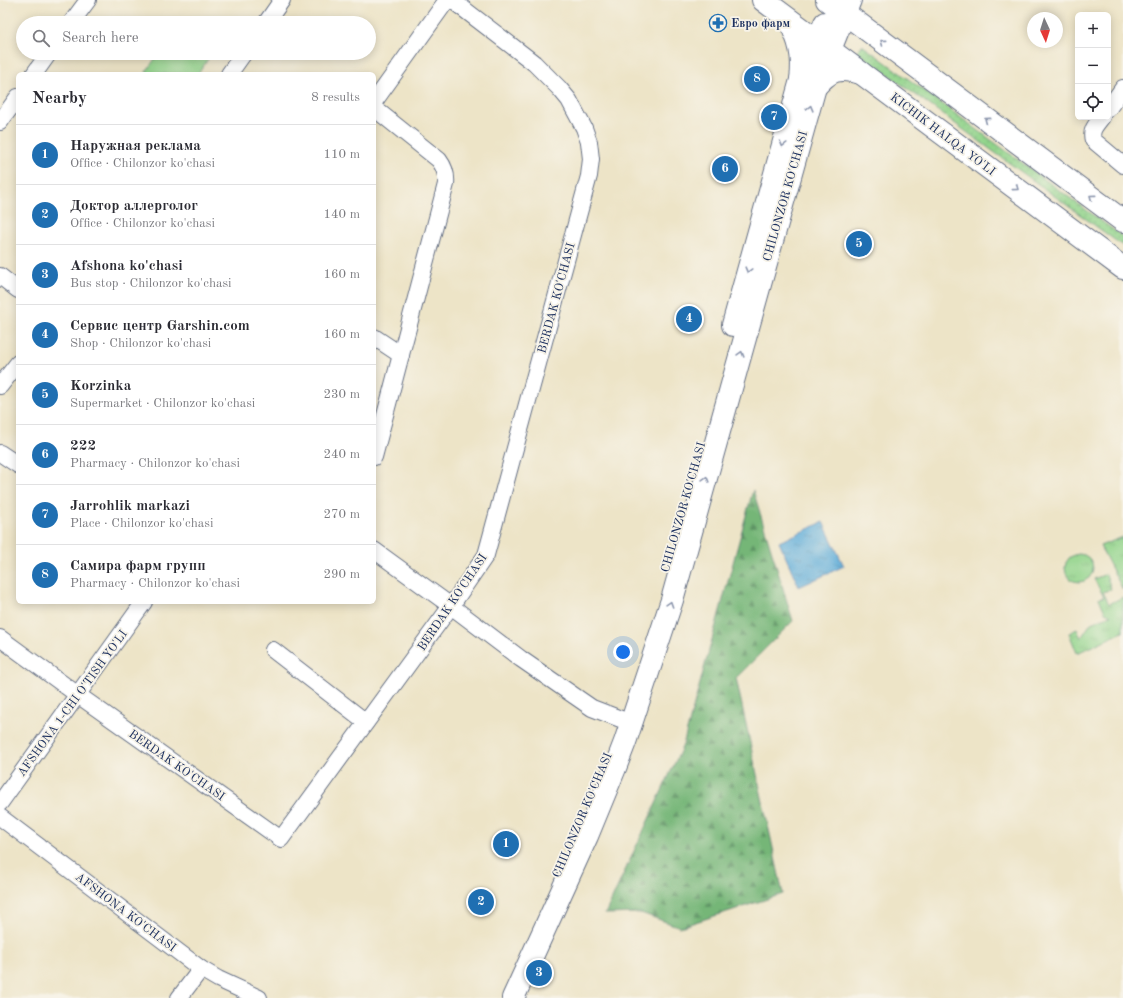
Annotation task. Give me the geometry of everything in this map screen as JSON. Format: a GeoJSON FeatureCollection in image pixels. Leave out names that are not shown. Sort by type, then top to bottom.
{"type":"FeatureCollection","features":[{"type":"Feature","properties":{"kind":"main road","name":"KICHIK HALQA YO'LI"},"geometry":{"type":"LineString","coordinates":[[763,0],[1123,268]]}},
{"type":"Feature","properties":{"kind":"main road"},"geometry":{"type":"LineString","coordinates":[[838,4],[1123,221]]}},
{"type":"Feature","properties":{"kind":"main road","name":"CHILONZOR KO'CHASI"},"geometry":{"type":"LineString","coordinates":[[499,998],[576,831],[604,764],[625,721],[672,600],[808,83],[824,45],[838,4]]}},
{"type":"Feature","properties":{"kind":"main road"},"geometry":{"type":"LineString","coordinates":[[789,19],[801,47],[808,83],[825,77],[838,70],[847,69],[861,73]]}},
{"type":"Feature","properties":{"kind":"main road","name":"CHILONZOR KO'CHASI"},"geometry":{"type":"LineString","coordinates":[[513,998],[587,836],[615,768],[625,721]]}},
{"type":"Feature","properties":{"kind":"street"},"geometry":{"type":"LineString","coordinates":[[76,16],[88,0]]}},
{"type":"Feature","properties":{"kind":"street"},"geometry":{"type":"LineString","coordinates":[[271,16],[282,0]]}},
{"type":"Feature","properties":{"kind":"street"},"geometry":{"type":"LineString","coordinates":[[376,99],[446,0]]}},
{"type":"Feature","properties":{"kind":"street","name":"BERDAK KO'CHASI"},"geometry":{"type":"LineString","coordinates":[[0,638],[281,839],[451,606],[486,555],[589,176],[591,159],[589,142],[584,128],[569,100],[559,88],[534,63],[452,0]]}},
{"type":"Feature","properties":{"kind":"street"},"geometry":{"type":"LineString","coordinates":[[35,72],[44,60]]}},
{"type":"Feature","properties":{"kind":"street"},"geometry":{"type":"LineString","coordinates":[[230,72],[239,60]]}},
{"type":"Feature","properties":{"kind":"street"},"geometry":{"type":"LineString","coordinates":[[1111,104],[1123,88]]}},
{"type":"Feature","properties":{"kind":"street"},"geometry":{"type":"LineString","coordinates":[[0,122],[16,100]]}},
{"type":"Feature","properties":{"kind":"street"},"geometry":{"type":"LineString","coordinates":[[376,110],[439,160],[446,172],[446,184],[376,450]]}},
{"type":"Feature","properties":{"kind":"street"},"geometry":{"type":"LineString","coordinates":[[1100,120],[1093,129],[1093,140],[1123,165]]}},
{"type":"Feature","properties":{"kind":"street"},"geometry":{"type":"LineString","coordinates":[[0,276],[16,288]]}},
{"type":"Feature","properties":{"kind":"street"},"geometry":{"type":"LineString","coordinates":[[376,338],[401,355]]}},
{"type":"Feature","properties":{"kind":"street"},"geometry":{"type":"LineString","coordinates":[[0,386],[16,366]]}},
{"type":"Feature","properties":{"kind":"street"},"geometry":{"type":"LineString","coordinates":[[0,453],[16,464]]}},
{"type":"Feature","properties":{"kind":"street"},"geometry":{"type":"LineString","coordinates":[[376,551],[521,659],[592,708],[625,721]]}},
{"type":"Feature","properties":{"kind":"street","name":"AFSHONA 1-CHI O'TISH YO'LI"},"geometry":{"type":"LineString","coordinates":[[0,803],[143,604]]}},
{"type":"Feature","properties":{"kind":"street"},"geometry":{"type":"LineString","coordinates":[[273,650],[366,722]]}},
{"type":"Feature","properties":{"kind":"street","name":"AFSHONA KO'CHASI"},"geometry":{"type":"LineString","coordinates":[[0,817],[201,968],[218,979],[259,998]]}},
{"type":"Feature","properties":{"kind":"street"},"geometry":{"type":"LineString","coordinates":[[179,998],[201,968]]}},
{"type":"Feature","properties":{"kind":"green space"},"geometry":{"type":"Polygon","coordinates":[[[862,45],[1123,237],[1123,246],[857,52],[862,45]]]}},
{"type":"Feature","properties":{"kind":"green space"},"geometry":{"type":"Polygon","coordinates":[[[154,60],[207,60],[199,72],[146,72],[154,60]]]}},
{"type":"Feature","properties":{"kind":"green space"},"geometry":{"type":"Polygon","coordinates":[[[753,490],[793,621],[736,678],[783,894],[680,927],[641,913],[605,914],[683,745],[753,490]]]}},
{"type":"Feature","properties":{"kind":"green space"},"geometry":{"type":"Polygon","coordinates":[[[1123,537],[1123,590],[1100,546],[1123,537]]]}},
{"type":"Feature","properties":{"kind":"green space"},"geometry":{"type":"Polygon","coordinates":[[[1079,554],[1089,558],[1093,568],[1089,578],[1079,582],[1069,578],[1065,568],[1069,558],[1079,554]]]}},
{"type":"Feature","properties":{"kind":"green space"},"geometry":{"type":"Polygon","coordinates":[[[1106,574],[1111,589],[1103,592],[1109,604],[1123,597],[1123,632],[1077,653],[1069,633],[1077,629],[1081,638],[1091,623],[1111,615],[1105,612],[1099,598],[1104,597],[1094,579],[1106,574]]]}},
{"type":"Feature","properties":{"kind":"water"},"geometry":{"type":"Polygon","coordinates":[[[823,522],[844,566],[799,587],[779,542],[823,522]]]}},
{"type":"Feature","properties":{"kind":"place","name":"Евро фарм"},"geometry":{"type":"Point","coordinates":[718,23]}},
{"type":"Feature","properties":{"kind":"place","name":"Самира фарм групп"},"geometry":{"type":"Point","coordinates":[757,79]}},
{"type":"Feature","properties":{"kind":"place","name":"Jarrohlik markazi"},"geometry":{"type":"Point","coordinates":[774,117]}},
{"type":"Feature","properties":{"kind":"place","name":"222"},"geometry":{"type":"Point","coordinates":[725,169]}},
{"type":"Feature","properties":{"kind":"place","name":"Korzinka"},"geometry":{"type":"Point","coordinates":[859,244]}},
{"type":"Feature","properties":{"kind":"place","name":"Сервис центр Garshin.com"},"geometry":{"type":"Point","coordinates":[689,319]}},
{"type":"Feature","properties":{"kind":"place","name":"Наружная реклама"},"geometry":{"type":"Point","coordinates":[506,844]}},
{"type":"Feature","properties":{"kind":"place","name":"Доктор аллерголог"},"geometry":{"type":"Point","coordinates":[481,902]}},
{"type":"Feature","properties":{"kind":"place","name":"Afshona ko'chasi"},"geometry":{"type":"Point","coordinates":[539,973]}}]}
